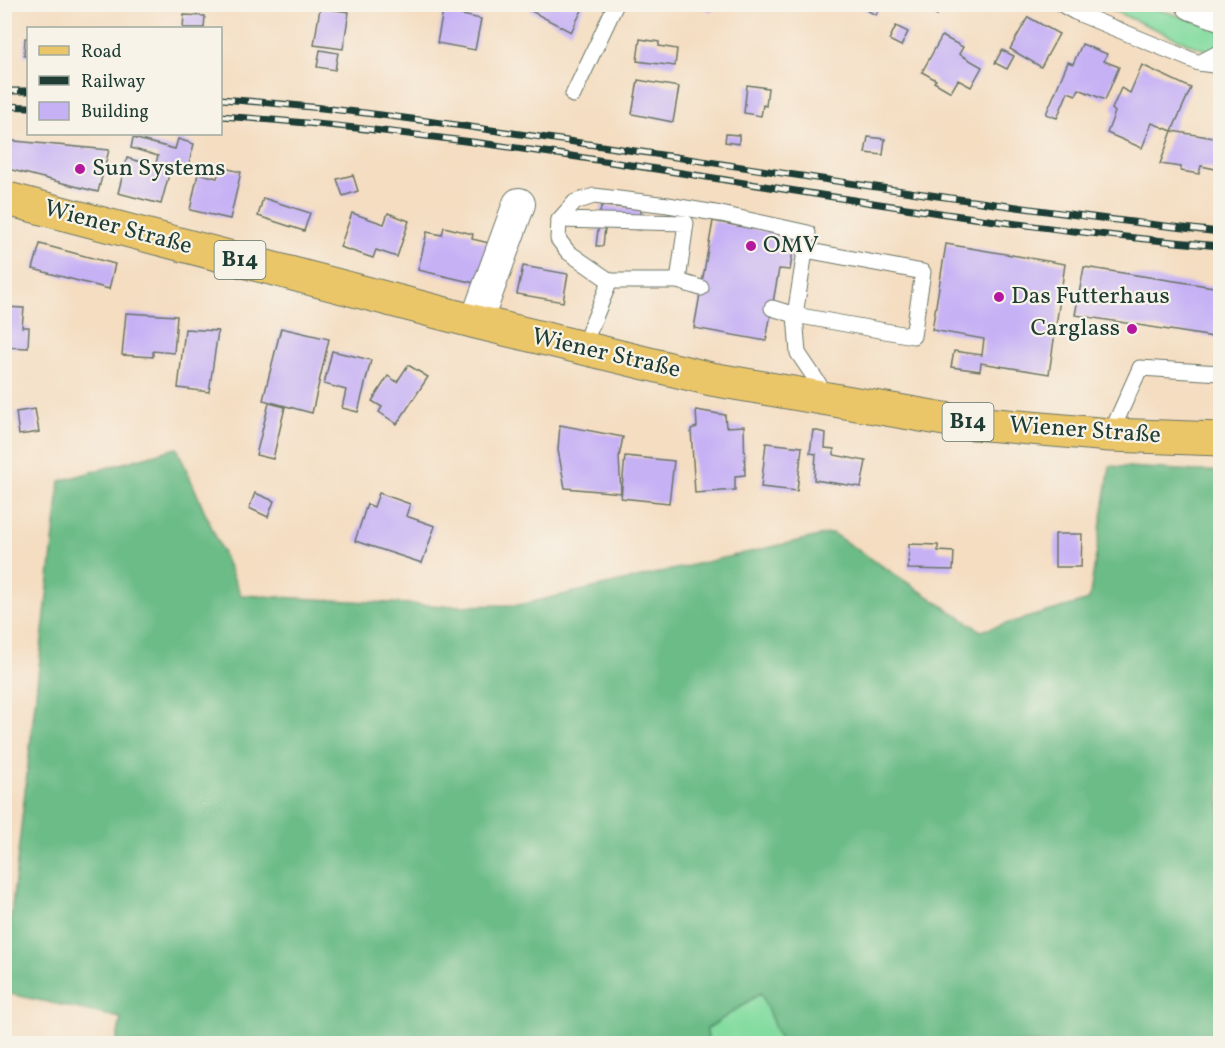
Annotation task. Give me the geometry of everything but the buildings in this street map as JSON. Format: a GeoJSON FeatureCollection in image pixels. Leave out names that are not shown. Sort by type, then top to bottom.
{"type":"FeatureCollection","features":[{"type":"Feature","properties":{"kind":"main road","name":"Wiener Straße"},"geometry":{"type":"LineString","coordinates":[[4,198],[476,322],[711,379],[962,422],[1110,435],[1221,438]]}},
{"type":"Feature","properties":{"kind":"street"},"geometry":{"type":"LineString","coordinates":[[476,322],[519,204]]}},
{"type":"Feature","properties":{"kind":"lane"},"geometry":{"type":"LineString","coordinates":[[573,95],[616,4]]}},
{"type":"Feature","properties":{"kind":"lane"},"geometry":{"type":"LineString","coordinates":[[1061,4],[1075,12],[1199,63],[1221,66]]}},
{"type":"Feature","properties":{"kind":"lane"},"geometry":{"type":"LineString","coordinates":[[1199,63],[1221,52]]}},
{"type":"Feature","properties":{"kind":"lane"},"geometry":{"type":"LineString","coordinates":[[701,288],[678,281],[610,281],[568,252],[558,239],[559,220],[575,202],[594,196],[721,214],[808,233],[795,315],[798,353],[829,399]]}},
{"type":"Feature","properties":{"kind":"lane"},"geometry":{"type":"LineString","coordinates":[[559,220],[686,223],[678,281]]}},
{"type":"Feature","properties":{"kind":"lane"},"geometry":{"type":"LineString","coordinates":[[772,308],[795,315],[913,336],[923,272],[805,250]]}},
{"type":"Feature","properties":{"kind":"lane"},"geometry":{"type":"LineString","coordinates":[[582,349],[610,281]]}},
{"type":"Feature","properties":{"kind":"lane"},"geometry":{"type":"LineString","coordinates":[[1110,435],[1140,368],[1221,373]]}},
{"type":"Feature","properties":{"kind":"green space"},"geometry":{"type":"Polygon","coordinates":[[[1100,5],[1142,5],[1220,28],[1220,55],[1192,45],[1100,5]]]}},
{"type":"Feature","properties":{"kind":"green space"},"geometry":{"type":"Polygon","coordinates":[[[177,448],[241,595],[444,606],[519,605],[832,533],[981,631],[1089,600],[1110,466],[1220,471],[1220,1043],[781,1043],[761,993],[707,1029],[708,1043],[116,1044],[121,1018],[5,993],[5,969],[60,481],[177,448]]]}},
{"type":"Feature","properties":{"kind":"green space"},"geometry":{"type":"Polygon","coordinates":[[[762,992],[781,1043],[708,1043],[707,1029],[762,992]]]}},
{"type":"Feature","properties":{"kind":"railway"},"geometry":{"type":"LineString","coordinates":[[4,91],[27,91]]}},
{"type":"Feature","properties":{"kind":"railway"},"geometry":{"type":"LineString","coordinates":[[222,99],[414,119],[990,203],[1220,232]]}},
{"type":"Feature","properties":{"kind":"railway"},"geometry":{"type":"LineString","coordinates":[[4,106],[27,107]]}},
{"type":"Feature","properties":{"kind":"railway"},"geometry":{"type":"LineString","coordinates":[[222,116],[346,127],[471,142],[970,217],[1095,234],[1220,246]]}},
{"type":"Feature","properties":{"kind":"place","name":"Sun Systems"},"geometry":{"type":"Point","coordinates":[80,169]}},
{"type":"Feature","properties":{"kind":"place","name":"OMV"},"geometry":{"type":"Point","coordinates":[751,246]}},
{"type":"Feature","properties":{"kind":"place","name":"Das Futterhaus"},"geometry":{"type":"Point","coordinates":[999,297]}},
{"type":"Feature","properties":{"kind":"place","name":"Carglass"},"geometry":{"type":"Point","coordinates":[1132,329]}}]}
